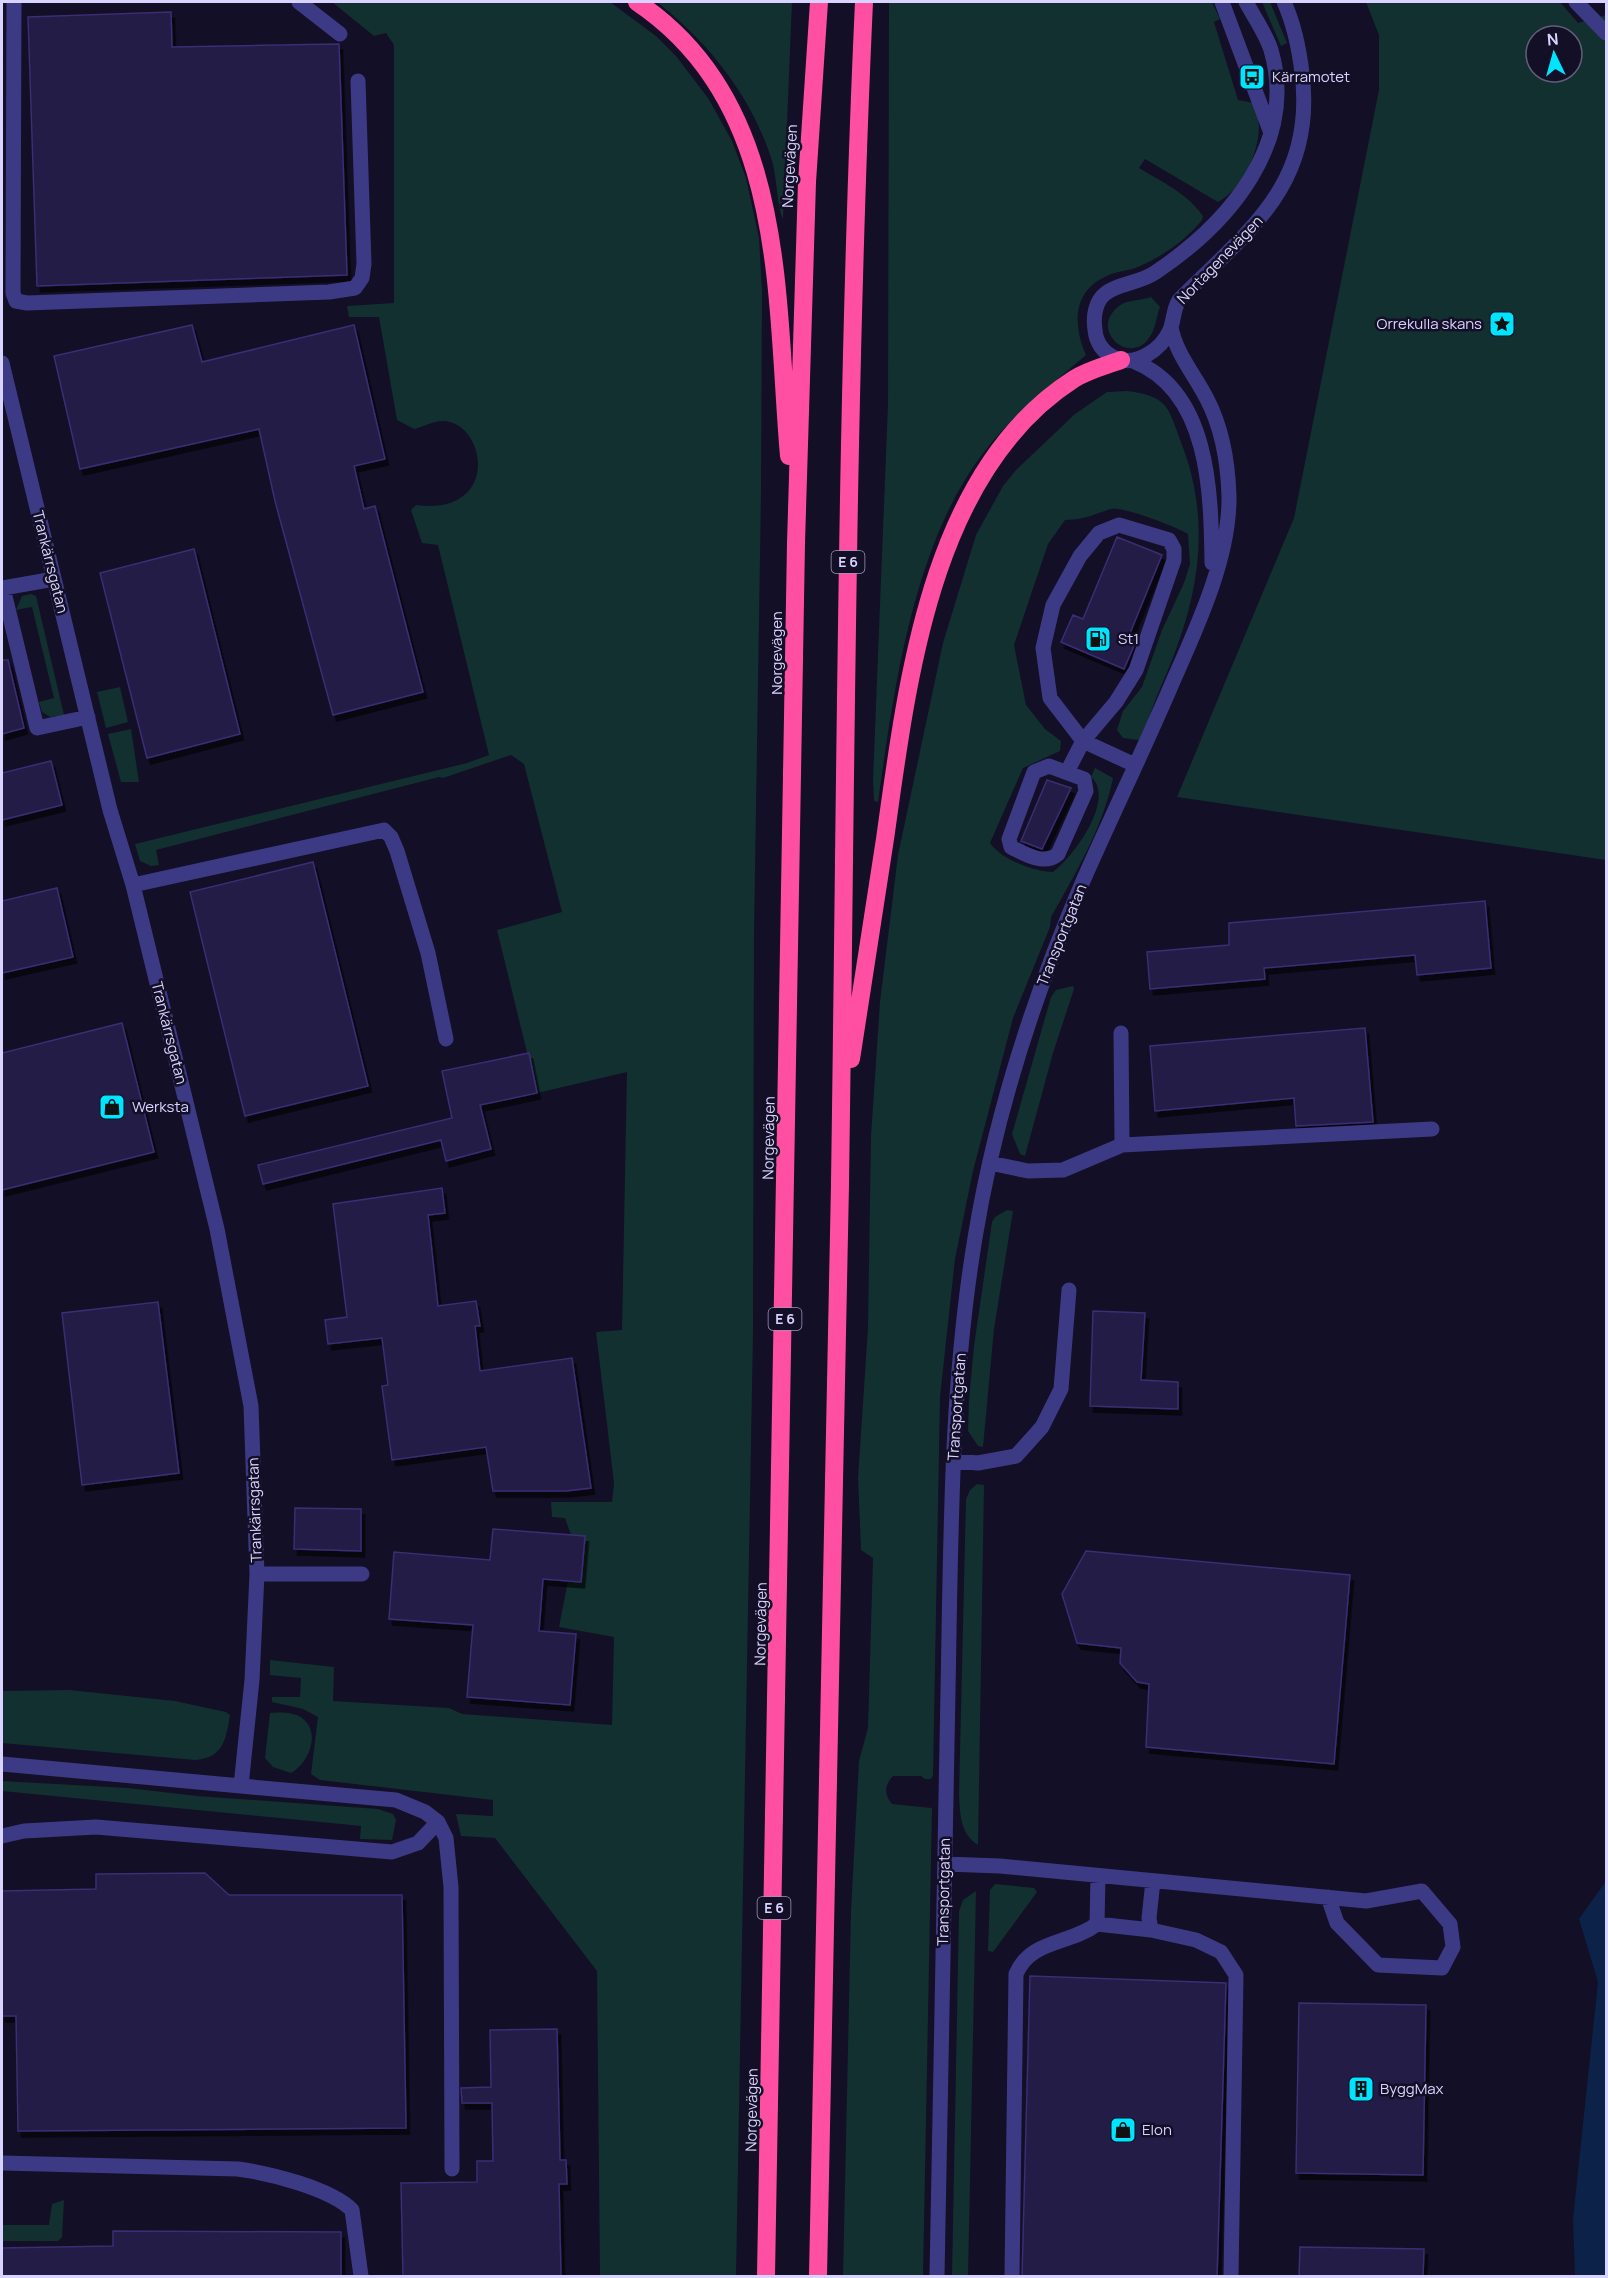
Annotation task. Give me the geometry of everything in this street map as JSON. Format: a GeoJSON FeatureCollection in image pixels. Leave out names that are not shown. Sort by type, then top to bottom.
{"type":"FeatureCollection","features":[{"type":"Feature","properties":{"kind":"highway"},"geometry":{"type":"LineString","coordinates":[[637,2],[680,37],[709,72],[732,109],[750,150],[766,206],[774,271],[796,543]]}},
{"type":"Feature","properties":{"kind":"highway","name":"Norgevägen"},"geometry":{"type":"LineString","coordinates":[[766,2277],[796,543],[807,182],[819,2]]}},
{"type":"Feature","properties":{"kind":"highway","name":"E 6"},"geometry":{"type":"LineString","coordinates":[[818,2277],[841,1123],[856,154],[864,2]]}},
{"type":"Feature","properties":{"kind":"highway"},"geometry":{"type":"LineString","coordinates":[[841,1123],[907,702],[933,585],[949,539],[987,465],[1028,416],[1076,378],[1127,360]]}},
{"type":"Feature","properties":{"kind":"street"},"geometry":{"type":"LineString","coordinates":[[14,2],[7,294],[16,301],[27,303],[329,292],[355,288],[362,278],[364,264],[358,81]]}},
{"type":"Feature","properties":{"kind":"street"},"geometry":{"type":"LineString","coordinates":[[299,2],[340,34]]}},
{"type":"Feature","properties":{"kind":"street"},"geometry":{"type":"LineString","coordinates":[[1222,2],[1271,133]]}},
{"type":"Feature","properties":{"kind":"street","name":"Nortagenevägen"},"geometry":{"type":"LineString","coordinates":[[1246,2],[1271,48],[1277,76],[1278,108],[1262,163],[1245,188],[1218,219],[1183,252],[1154,274],[1106,293],[1097,303],[1094,320],[1099,345],[1109,355],[1127,360],[1160,345],[1171,327],[1173,311],[1179,300],[1251,230],[1273,203],[1287,179],[1298,150],[1305,116],[1300,51],[1284,2]]}},
{"type":"Feature","properties":{"kind":"street"},"geometry":{"type":"LineString","coordinates":[[1576,2],[1606,33]]}},
{"type":"Feature","properties":{"kind":"street","name":"Transportgatan"},"geometry":{"type":"LineString","coordinates":[[937,2277],[953,1461],[965,1301],[990,1162],[1019,1055],[1053,956],[1189,646],[1224,539],[1229,500],[1226,460],[1217,422],[1200,386],[1179,352],[1171,327]]}},
{"type":"Feature","properties":{"kind":"street","name":"Transportgatan"},"geometry":{"type":"LineString","coordinates":[[1127,360],[1163,376],[1180,395],[1195,427],[1209,501],[1212,581]]}},
{"type":"Feature","properties":{"kind":"street","name":"Trankärrsgatan"},"geometry":{"type":"LineString","coordinates":[[2,363],[7,404],[54,579],[110,810],[133,885],[217,1229],[251,1406],[257,1574],[252,1680],[241,1786]]}},
{"type":"Feature","properties":{"kind":"street"},"geometry":{"type":"LineString","coordinates":[[1067,772],[1083,741],[1116,702],[1136,670],[1174,560],[1174,549],[1169,540],[1119,525],[1099,533],[1080,556],[1053,605],[1043,648],[1050,698],[1083,741],[1135,765]]}},
{"type":"Feature","properties":{"kind":"street"},"geometry":{"type":"LineString","coordinates":[[54,579],[2,588],[37,728],[88,717]]}},
{"type":"Feature","properties":{"kind":"street"},"geometry":{"type":"LineString","coordinates":[[1049,766],[1067,772],[1084,779],[1086,791],[1058,854],[1052,859],[1045,860],[1011,847],[1010,832],[1034,772],[1049,766]]}},
{"type":"Feature","properties":{"kind":"street"},"geometry":{"type":"LineString","coordinates":[[133,885],[384,830],[391,837],[397,851],[428,953],[446,1039]]}},
{"type":"Feature","properties":{"kind":"street"},"geometry":{"type":"LineString","coordinates":[[1121,1033],[1122,1145]]}},
{"type":"Feature","properties":{"kind":"street"},"geometry":{"type":"LineString","coordinates":[[990,1162],[1028,1172],[1063,1170],[1122,1145],[1432,1129]]}},
{"type":"Feature","properties":{"kind":"street"},"geometry":{"type":"LineString","coordinates":[[953,1461],[978,1463],[1016,1456],[1042,1427],[1061,1389],[1069,1290]]}},
{"type":"Feature","properties":{"kind":"street"},"geometry":{"type":"LineString","coordinates":[[257,1574],[362,1574]]}},
{"type":"Feature","properties":{"kind":"street"},"geometry":{"type":"LineString","coordinates":[[2,1764],[396,1800],[425,1812],[438,1822],[446,1838],[451,1887],[452,2169]]}},
{"type":"Feature","properties":{"kind":"street"},"geometry":{"type":"LineString","coordinates":[[2,1836],[24,1831],[96,1827],[392,1852],[418,1843],[438,1822]]}},
{"type":"Feature","properties":{"kind":"street"},"geometry":{"type":"LineString","coordinates":[[945,1864],[1366,1901],[1422,1891],[1450,1924],[1453,1947],[1442,1968],[1378,1965],[1337,1923],[1328,1898]]}},
{"type":"Feature","properties":{"kind":"street"},"geometry":{"type":"LineString","coordinates":[[1097,1924],[1098,1876]]}},
{"type":"Feature","properties":{"kind":"street"},"geometry":{"type":"LineString","coordinates":[[1151,1930],[1149,1918],[1153,1881]]}},
{"type":"Feature","properties":{"kind":"street"},"geometry":{"type":"LineString","coordinates":[[1012,2277],[1016,1974],[1023,1959],[1043,1947],[1084,1934],[1097,1924],[1151,1930],[1196,1940],[1221,1952],[1236,1975],[1231,2277]]}},
{"type":"Feature","properties":{"kind":"street"},"geometry":{"type":"LineString","coordinates":[[2,2163],[238,2169],[265,2172],[318,2191],[346,2204],[352,2210],[361,2277]]}},
{"type":"Feature","properties":{"kind":"green space"},"geometry":{"type":"Polygon","coordinates":[[[332,2],[610,2],[656,36],[676,56],[708,98],[732,141],[746,178],[759,238],[762,292],[761,493],[754,934],[753,1332],[736,2276],[600,2276],[597,1971],[495,1838],[461,1836],[456,1814],[493,1816],[493,1800],[320,1780],[311,1774],[318,1717],[303,1709],[272,1702],[272,1697],[300,1697],[301,1678],[270,1675],[270,1660],[334,1667],[333,1701],[449,1708],[462,1714],[612,1725],[614,1637],[559,1627],[568,1581],[581,1582],[585,1537],[571,1535],[565,1518],[552,1517],[551,1502],[612,1502],[614,1483],[596,1332],[622,1330],[627,1072],[537,1093],[497,930],[562,912],[524,764],[511,755],[443,778],[439,777],[156,850],[159,865],[151,866],[140,861],[135,844],[467,763],[489,755],[438,545],[422,543],[411,510],[416,505],[443,505],[462,497],[473,485],[478,469],[477,453],[470,438],[460,426],[441,421],[414,429],[397,420],[379,317],[349,317],[347,306],[394,303],[394,45],[386,33],[374,36],[332,2]]]}},
{"type":"Feature","properties":{"kind":"green space"},"geometry":{"type":"Polygon","coordinates":[[[657,2],[792,2],[783,219],[772,161],[741,93],[711,53],[657,2]]]}},
{"type":"Feature","properties":{"kind":"green space"},"geometry":{"type":"Polygon","coordinates":[[[889,2],[1212,2],[1220,19],[1214,22],[1238,100],[1254,103],[1259,129],[1257,144],[1246,172],[1238,185],[1218,202],[1145,159],[1139,168],[1182,194],[1197,208],[1203,216],[1202,220],[1188,235],[1165,253],[1138,267],[1107,276],[1087,290],[1078,310],[1079,332],[1086,355],[1007,425],[984,452],[960,489],[923,573],[910,619],[891,713],[878,802],[874,801],[873,780],[888,404],[889,2]]]}},
{"type":"Feature","properties":{"kind":"green space"},"geometry":{"type":"Polygon","coordinates":[[[1262,2],[1270,2],[1287,43],[1281,46],[1262,2]]]}},
{"type":"Feature","properties":{"kind":"green space"},"geometry":{"type":"Polygon","coordinates":[[[1366,2],[1560,2],[1578,23],[1606,15],[1606,860],[1177,797],[1294,518],[1379,90],[1379,35],[1366,2]]]}},
{"type":"Feature","properties":{"kind":"green space"},"geometry":{"type":"Polygon","coordinates":[[[1151,297],[1160,307],[1155,327],[1149,338],[1141,346],[1132,348],[1123,347],[1115,342],[1108,325],[1111,315],[1123,304],[1151,297]]]}},
{"type":"Feature","properties":{"kind":"green space"},"geometry":{"type":"Polygon","coordinates":[[[1107,392],[1141,393],[1159,400],[1169,412],[1177,430],[1196,497],[1199,525],[1195,579],[1182,633],[1153,707],[1145,737],[1139,740],[1123,738],[1117,730],[1123,711],[1142,687],[1162,630],[1184,583],[1190,564],[1188,534],[1150,518],[1117,509],[1084,518],[1065,520],[1048,544],[1014,645],[1026,705],[1045,729],[1061,741],[1060,751],[1023,768],[990,843],[995,849],[1018,864],[1053,872],[1081,841],[1096,813],[1099,799],[1097,787],[1091,777],[1095,768],[1113,778],[1096,832],[1051,917],[1050,927],[1013,1018],[973,1171],[955,1259],[940,1397],[933,1775],[931,1779],[921,1776],[893,1776],[886,1790],[892,1804],[932,1808],[923,2276],[843,2276],[851,1911],[859,1761],[868,1728],[873,1558],[861,1550],[858,1478],[868,1328],[871,1136],[880,1002],[898,855],[943,643],[976,535],[1003,486],[1016,470],[1075,414],[1107,392]]]}},
{"type":"Feature","properties":{"kind":"green space"},"geometry":{"type":"Polygon","coordinates":[[[31,594],[36,596],[64,715],[50,717],[42,712],[39,702],[54,698],[32,607],[16,610],[22,596],[31,594]]]}},
{"type":"Feature","properties":{"kind":"green space"},"geometry":{"type":"Polygon","coordinates":[[[120,687],[128,722],[106,728],[97,692],[120,687]]]}},
{"type":"Feature","properties":{"kind":"green space"},"geometry":{"type":"Polygon","coordinates":[[[131,729],[139,782],[121,782],[108,734],[131,729]]]}},
{"type":"Feature","properties":{"kind":"green space"},"geometry":{"type":"Polygon","coordinates":[[[1073,986],[1025,1156],[1020,1154],[1012,1134],[1051,997],[1056,990],[1073,986]]]}},
{"type":"Feature","properties":{"kind":"green space"},"geometry":{"type":"Polygon","coordinates":[[[1007,1210],[1013,1211],[994,1329],[983,1447],[978,1446],[968,1431],[974,1346],[992,1222],[995,1217],[1007,1210]]]}},
{"type":"Feature","properties":{"kind":"green space"},"geometry":{"type":"Polygon","coordinates":[[[977,1484],[984,1485],[978,1845],[964,1829],[959,1795],[966,1499],[970,1490],[977,1484]]]}},
{"type":"Feature","properties":{"kind":"green space"},"geometry":{"type":"Polygon","coordinates":[[[69,1690],[175,1701],[226,1712],[230,1715],[225,1740],[212,1756],[195,1760],[2,1743],[2,1691],[69,1690]]]}},
{"type":"Feature","properties":{"kind":"green space"},"geometry":{"type":"Polygon","coordinates":[[[270,1713],[299,1716],[308,1724],[311,1732],[312,1740],[307,1756],[303,1763],[291,1773],[273,1767],[265,1758],[270,1713]]]}},
{"type":"Feature","properties":{"kind":"green space"},"geometry":{"type":"Polygon","coordinates":[[[2,1781],[128,1788],[197,1796],[378,1809],[393,1814],[396,1820],[392,1840],[360,1839],[361,1826],[2,1791],[2,1781]]]}},
{"type":"Feature","properties":{"kind":"green space"},"geometry":{"type":"Polygon","coordinates":[[[995,1884],[1034,1888],[1037,1892],[993,1952],[988,1951],[990,1890],[995,1884]]]}},
{"type":"Feature","properties":{"kind":"green space"},"geometry":{"type":"Polygon","coordinates":[[[976,1891],[968,2276],[952,2276],[959,1911],[963,1900],[976,1891]]]}},
{"type":"Feature","properties":{"kind":"green space"},"geometry":{"type":"Polygon","coordinates":[[[64,2200],[62,2237],[58,2241],[2,2241],[2,2225],[49,2225],[52,2204],[64,2200]]]}},
{"type":"Feature","properties":{"kind":"water"},"geometry":{"type":"Polygon","coordinates":[[[1606,1881],[1606,2276],[1575,2276],[1573,2219],[1598,1982],[1579,1919],[1606,1881]]]}},
{"type":"Feature","properties":{"kind":"building"},"geometry":{"type":"Polygon","coordinates":[[[171,12],[172,47],[339,44],[347,275],[37,286],[28,17],[171,12]]]}},
{"type":"Feature","properties":{"kind":"building"},"geometry":{"type":"Polygon","coordinates":[[[192,325],[202,362],[354,325],[385,459],[354,466],[364,509],[375,506],[423,692],[333,715],[275,501],[259,429],[80,469],[54,356],[192,325]]]}},
{"type":"Feature","properties":{"kind":"building"},"geometry":{"type":"Polygon","coordinates":[[[1117,537],[1162,555],[1128,638],[1136,641],[1124,669],[1061,642],[1073,615],[1083,619],[1117,537]]]}},
{"type":"Feature","properties":{"kind":"building"},"geometry":{"type":"Polygon","coordinates":[[[194,549],[240,734],[147,758],[100,573],[194,549]]]}},
{"type":"Feature","properties":{"kind":"building"},"geometry":{"type":"Polygon","coordinates":[[[2,660],[8,660],[24,728],[2,734],[2,660]]]}},
{"type":"Feature","properties":{"kind":"building"},"geometry":{"type":"Polygon","coordinates":[[[51,761],[62,805],[2,820],[2,773],[51,761]]]}},
{"type":"Feature","properties":{"kind":"building"},"geometry":{"type":"Polygon","coordinates":[[[1047,780],[1071,788],[1042,849],[1021,841],[1047,780]]]}},
{"type":"Feature","properties":{"kind":"building"},"geometry":{"type":"Polygon","coordinates":[[[313,862],[368,1086],[245,1116],[190,892],[313,862]]]}},
{"type":"Feature","properties":{"kind":"building"},"geometry":{"type":"Polygon","coordinates":[[[57,888],[73,957],[2,973],[2,901],[57,888]]]}},
{"type":"Feature","properties":{"kind":"building"},"geometry":{"type":"Polygon","coordinates":[[[1485,901],[1491,968],[1417,975],[1415,955],[1264,968],[1265,979],[1150,989],[1147,952],[1229,945],[1229,923],[1485,901]]]}},
{"type":"Feature","properties":{"kind":"building"},"geometry":{"type":"Polygon","coordinates":[[[122,1023],[154,1152],[2,1190],[2,1053],[122,1023]]]}},
{"type":"Feature","properties":{"kind":"building"},"geometry":{"type":"Polygon","coordinates":[[[1365,1028],[1373,1122],[1296,1126],[1294,1098],[1155,1111],[1150,1046],[1365,1028]]]}},
{"type":"Feature","properties":{"kind":"building"},"geometry":{"type":"Polygon","coordinates":[[[529,1053],[537,1093],[480,1105],[491,1149],[446,1161],[441,1140],[263,1184],[258,1165],[452,1118],[442,1071],[529,1053]]]}},
{"type":"Feature","properties":{"kind":"building"},"geometry":{"type":"Polygon","coordinates":[[[442,1188],[445,1213],[428,1215],[438,1306],[476,1301],[480,1326],[475,1326],[480,1371],[572,1358],[591,1488],[566,1491],[493,1491],[486,1447],[392,1460],[382,1386],[388,1385],[382,1338],[328,1344],[325,1320],[347,1317],[333,1204],[442,1188]]]}},
{"type":"Feature","properties":{"kind":"building"},"geometry":{"type":"Polygon","coordinates":[[[158,1302],[179,1473],[82,1485],[62,1313],[158,1302]]]}},
{"type":"Feature","properties":{"kind":"building"},"geometry":{"type":"Polygon","coordinates":[[[1093,1311],[1145,1313],[1141,1380],[1178,1382],[1178,1409],[1090,1406],[1093,1311]]]}},
{"type":"Feature","properties":{"kind":"building"},"geometry":{"type":"Polygon","coordinates":[[[295,1508],[361,1509],[361,1551],[294,1549],[295,1508]]]}},
{"type":"Feature","properties":{"kind":"building"},"geometry":{"type":"Polygon","coordinates":[[[493,1529],[585,1536],[581,1582],[543,1579],[539,1631],[576,1634],[570,1705],[467,1697],[473,1625],[389,1619],[394,1552],[490,1560],[493,1529]]]}},
{"type":"Feature","properties":{"kind":"building"},"geometry":{"type":"Polygon","coordinates":[[[1086,1551],[1350,1575],[1334,1764],[1146,1747],[1149,1684],[1137,1682],[1120,1663],[1121,1648],[1077,1643],[1062,1594],[1086,1551]]]}},
{"type":"Feature","properties":{"kind":"building"},"geometry":{"type":"Polygon","coordinates":[[[205,1873],[229,1895],[402,1895],[406,2128],[18,2131],[16,2016],[2,2016],[2,1891],[96,1889],[96,1874],[205,1873]]]}},
{"type":"Feature","properties":{"kind":"building","name":"Elon"},"geometry":{"type":"Polygon","coordinates":[[[1030,1976],[1226,1983],[1217,2277],[1022,2277],[1030,1976]]]}},
{"type":"Feature","properties":{"kind":"building","name":"ByggMax"},"geometry":{"type":"Polygon","coordinates":[[[1299,2003],[1426,2005],[1423,2175],[1296,2173],[1299,2003]]]}},
{"type":"Feature","properties":{"kind":"building"},"geometry":{"type":"Polygon","coordinates":[[[557,2029],[560,2160],[566,2160],[567,2184],[559,2184],[561,2277],[403,2277],[401,2183],[477,2182],[477,2161],[493,2161],[492,2103],[462,2103],[461,2088],[491,2087],[490,2030],[557,2029]]]}},
{"type":"Feature","properties":{"kind":"building"},"geometry":{"type":"Polygon","coordinates":[[[113,2231],[341,2232],[341,2277],[2,2277],[2,2248],[113,2246],[113,2231]]]}},
{"type":"Feature","properties":{"kind":"building"},"geometry":{"type":"Polygon","coordinates":[[[1300,2247],[1424,2249],[1423,2277],[1299,2277],[1300,2247]]]}},
{"type":"Feature","properties":{"kind":"place","name":"Kärramotet"},"geometry":{"type":"Point","coordinates":[1252,77]}},
{"type":"Feature","properties":{"kind":"place","name":"Orrekulla skans"},"geometry":{"type":"Point","coordinates":[1502,324]}},
{"type":"Feature","properties":{"kind":"place","name":"St1"},"geometry":{"type":"Point","coordinates":[1098,639]}},
{"type":"Feature","properties":{"kind":"place","name":"Werksta"},"geometry":{"type":"Point","coordinates":[112,1107]}},
{"type":"Feature","properties":{"kind":"place","name":"ByggMax"},"geometry":{"type":"Point","coordinates":[1361,2089]}},
{"type":"Feature","properties":{"kind":"place","name":"Elon"},"geometry":{"type":"Point","coordinates":[1123,2130]}}]}
